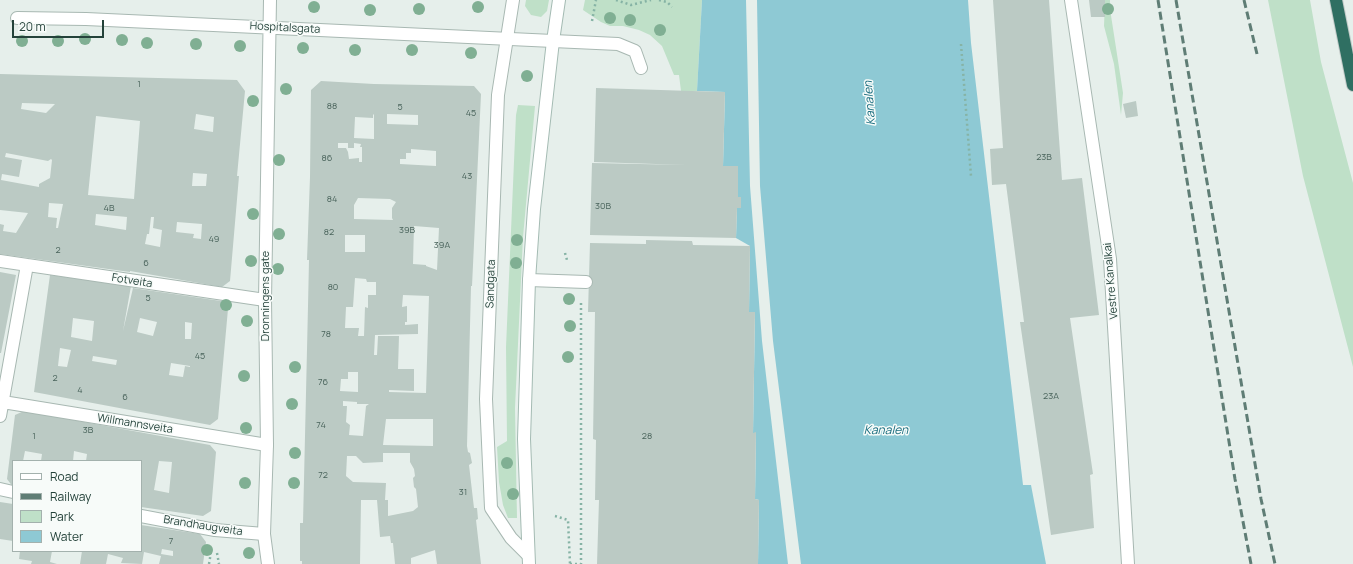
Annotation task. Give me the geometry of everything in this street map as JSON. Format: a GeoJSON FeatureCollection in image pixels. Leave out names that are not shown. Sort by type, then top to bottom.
{"type":"FeatureCollection","features":[{"type":"Feature","properties":{"kind":"highway"},"geometry":{"type":"LineString","coordinates":[[1336,0],[1353,85]]}},
{"type":"Feature","properties":{"kind":"street","name":"Dronningens gate"},"geometry":{"type":"LineString","coordinates":[[268,564],[264,534],[267,445],[265,300],[270,0]]}},
{"type":"Feature","properties":{"kind":"street","name":"Sandgata"},"geometry":{"type":"LineString","coordinates":[[513,0],[498,95],[486,407],[491,508],[528,560]]}},
{"type":"Feature","properties":{"kind":"street","name":"Sandgata"},"geometry":{"type":"LineString","coordinates":[[528,560],[524,439],[529,280],[534,209],[552,42],[560,0]]}},
{"type":"Feature","properties":{"kind":"street","name":"Vestre Kanalkai"},"geometry":{"type":"LineString","coordinates":[[1071,0],[1110,260],[1128,564]]}},
{"type":"Feature","properties":{"kind":"street","name":"Hospitalsgata"},"geometry":{"type":"LineString","coordinates":[[17,18],[94,19],[618,44],[635,51],[641,68]]}},
{"type":"Feature","properties":{"kind":"street","name":"Fotveita"},"geometry":{"type":"LineString","coordinates":[[0,260],[265,300]]}},
{"type":"Feature","properties":{"kind":"street"},"geometry":{"type":"LineString","coordinates":[[0,416],[27,265]]}},
{"type":"Feature","properties":{"kind":"street"},"geometry":{"type":"LineString","coordinates":[[529,280],[580,282]]}},
{"type":"Feature","properties":{"kind":"street","name":"Willmannsveita"},"geometry":{"type":"LineString","coordinates":[[3,402],[267,445]]}},
{"type":"Feature","properties":{"kind":"street"},"geometry":{"type":"LineString","coordinates":[[0,490],[12,492]]}},
{"type":"Feature","properties":{"kind":"street","name":"Brandhaugveita"},"geometry":{"type":"LineString","coordinates":[[142,516],[216,530],[264,534]]}},
{"type":"Feature","properties":{"kind":"path"},"geometry":{"type":"LineString","coordinates":[[616,0],[631,5],[650,0]]}},
{"type":"Feature","properties":{"kind":"path"},"geometry":{"type":"LineString","coordinates":[[659,0],[667,2],[672,7]]}},
{"type":"Feature","properties":{"kind":"path"},"geometry":{"type":"LineString","coordinates":[[960,44],[971,176]]}},
{"type":"Feature","properties":{"kind":"path"},"geometry":{"type":"LineString","coordinates":[[555,516],[568,520],[570,564],[581,564],[580,282],[565,253]]}},
{"type":"Feature","properties":{"kind":"green space"},"geometry":{"type":"Polygon","coordinates":[[[526,0],[549,0],[547,11],[541,17],[531,15],[525,6],[526,0]]]}},
{"type":"Feature","properties":{"kind":"green space"},"geometry":{"type":"Polygon","coordinates":[[[585,0],[702,0],[697,91],[681,91],[679,75],[674,75],[662,46],[650,35],[639,30],[623,26],[610,26],[601,22],[583,10],[585,0]]]}},
{"type":"Feature","properties":{"kind":"green space"},"geometry":{"type":"Polygon","coordinates":[[[1105,0],[1110,0],[1110,9],[1123,93],[1121,115],[1114,64],[1104,26],[1105,0]]]}},
{"type":"Feature","properties":{"kind":"green space"},"geometry":{"type":"Polygon","coordinates":[[[1268,0],[1310,0],[1321,62],[1353,183],[1353,367],[1303,176],[1268,0]]]}},
{"type":"Feature","properties":{"kind":"green space"},"geometry":{"type":"Polygon","coordinates":[[[518,105],[535,106],[523,237],[515,408],[517,518],[508,518],[503,505],[499,482],[497,447],[507,441],[506,347],[516,115],[518,105]]]}},
{"type":"Feature","properties":{"kind":"water","name":"Kanalen"},"geometry":{"type":"Polygon","coordinates":[[[702,0],[968,0],[971,43],[1023,485],[1031,485],[1046,564],[758,564],[759,500],[755,499],[756,433],[753,433],[755,312],[749,312],[750,246],[736,238],[737,208],[741,207],[741,197],[738,197],[738,166],[723,166],[725,92],[697,91],[702,0]]]}},
{"type":"Feature","properties":{"kind":"pier"},"geometry":{"type":"Polygon","coordinates":[[[746,0],[757,0],[760,186],[773,341],[801,564],[788,564],[762,341],[750,186],[746,0]]]}},
{"type":"Feature","properties":{"kind":"building"},"geometry":{"type":"Polygon","coordinates":[[[993,0],[1049,0],[1062,180],[1082,178],[1099,315],[1070,318],[1093,474],[1090,475],[1094,528],[1051,535],[1020,322],[1024,322],[1006,184],[992,185],[990,149],[1003,148],[993,0]]]}},
{"type":"Feature","properties":{"kind":"building"},"geometry":{"type":"Polygon","coordinates":[[[1089,0],[1105,0],[1105,17],[1091,17],[1089,0]]]}},
{"type":"Feature","properties":{"kind":"building"},"geometry":{"type":"Polygon","coordinates":[[[0,74],[237,80],[245,91],[237,176],[239,176],[230,281],[222,287],[130,271],[0,254],[0,224],[4,225],[3,231],[16,233],[28,213],[0,210],[0,74]],[[22,103],[21,109],[46,113],[55,104],[22,103]],[[196,114],[194,129],[213,132],[214,117],[196,114]],[[96,116],[88,195],[134,199],[140,121],[96,116]],[[6,153],[5,157],[22,160],[19,177],[2,174],[1,180],[39,187],[39,184],[50,178],[51,159],[48,161],[6,153]],[[193,173],[192,186],[206,186],[207,174],[193,173]],[[49,203],[48,217],[57,218],[56,228],[58,228],[63,204],[49,203]],[[96,214],[95,225],[126,230],[127,217],[96,214]],[[151,217],[149,234],[147,234],[145,244],[160,247],[162,230],[153,228],[154,217],[151,217]],[[177,222],[176,232],[194,234],[193,238],[201,239],[202,224],[177,222]]]}},
{"type":"Feature","properties":{"kind":"building"},"geometry":{"type":"Polygon","coordinates":[[[321,81],[374,84],[474,86],[481,94],[471,286],[467,446],[472,463],[469,465],[474,508],[477,508],[478,519],[476,520],[481,564],[437,564],[435,550],[411,558],[411,564],[395,564],[393,543],[391,543],[390,536],[380,537],[377,500],[361,500],[360,564],[302,564],[302,561],[300,561],[300,523],[303,523],[311,90],[321,81]],[[374,114],[373,118],[355,117],[354,138],[374,139],[374,114]],[[387,114],[387,124],[418,125],[418,115],[387,114]],[[338,143],[338,148],[346,148],[349,159],[359,158],[359,162],[362,162],[361,144],[354,143],[354,148],[348,148],[348,143],[338,143]],[[411,149],[411,153],[406,153],[406,159],[400,159],[400,164],[436,166],[436,151],[411,149]],[[358,198],[354,205],[354,219],[393,220],[392,208],[396,202],[390,199],[358,198]],[[414,226],[413,264],[426,266],[437,270],[439,228],[414,226]],[[345,235],[345,252],[365,252],[365,235],[345,235]],[[355,278],[353,307],[346,307],[345,328],[359,328],[358,336],[364,336],[365,307],[368,308],[368,295],[376,295],[376,282],[367,282],[366,279],[355,278]],[[403,295],[402,307],[407,306],[407,322],[405,322],[405,325],[418,324],[418,334],[375,335],[374,355],[377,355],[378,336],[399,336],[398,369],[414,369],[414,391],[389,390],[389,392],[426,393],[429,296],[403,295]],[[348,372],[348,379],[341,379],[340,391],[358,392],[358,372],[348,372]],[[343,401],[343,406],[347,406],[346,422],[350,425],[349,435],[363,436],[366,406],[369,404],[357,404],[357,402],[343,401]],[[386,419],[383,445],[433,446],[433,419],[386,419]],[[383,453],[383,462],[363,463],[356,456],[347,456],[346,476],[353,482],[386,483],[385,500],[388,500],[388,516],[413,511],[418,507],[413,478],[415,476],[414,469],[410,462],[410,453],[383,453]]]}},
{"type":"Feature","properties":{"kind":"building"},"geometry":{"type":"Polygon","coordinates":[[[596,88],[725,92],[723,166],[738,166],[738,197],[741,197],[741,208],[737,208],[736,238],[590,235],[592,163],[687,165],[594,162],[596,88]]]}},
{"type":"Feature","properties":{"kind":"building"},"geometry":{"type":"Polygon","coordinates":[[[1136,101],[1138,116],[1126,118],[1123,104],[1136,101]]]}},
{"type":"Feature","properties":{"kind":"building"},"geometry":{"type":"Polygon","coordinates":[[[646,240],[692,241],[693,245],[750,246],[749,312],[755,312],[753,433],[756,432],[755,499],[759,500],[758,564],[597,564],[599,500],[595,500],[596,440],[593,439],[595,312],[588,312],[590,243],[646,244],[646,240]]]}},
{"type":"Feature","properties":{"kind":"building"},"geometry":{"type":"Polygon","coordinates":[[[0,272],[16,275],[1,353],[0,353],[0,272]]]}},
{"type":"Feature","properties":{"kind":"building"},"geometry":{"type":"Polygon","coordinates":[[[50,275],[131,286],[123,331],[133,288],[221,301],[228,309],[218,419],[210,425],[34,392],[50,275]],[[73,318],[71,337],[92,341],[94,321],[73,318]],[[140,318],[137,332],[153,336],[157,322],[140,318]],[[185,322],[185,339],[191,339],[192,323],[185,322]],[[60,348],[58,366],[67,367],[71,350],[60,348]],[[93,356],[92,361],[116,365],[117,360],[93,356]],[[171,363],[169,375],[183,377],[185,366],[190,366],[171,363]]]}},
{"type":"Feature","properties":{"kind":"building"},"geometry":{"type":"Polygon","coordinates":[[[24,411],[210,445],[216,452],[211,511],[203,516],[142,507],[142,460],[86,460],[87,454],[74,451],[73,460],[41,460],[42,454],[25,451],[23,460],[12,460],[12,486],[7,479],[15,415],[24,411]],[[159,461],[154,490],[169,493],[172,462],[159,461]]]}},
{"type":"Feature","properties":{"kind":"building"},"geometry":{"type":"Polygon","coordinates":[[[0,502],[12,504],[12,541],[0,539],[0,502]]]}},
{"type":"Feature","properties":{"kind":"building"},"geometry":{"type":"Polygon","coordinates":[[[142,525],[200,534],[206,542],[203,564],[159,564],[161,556],[144,552],[142,564],[121,563],[123,558],[108,554],[106,564],[80,564],[82,552],[142,552],[142,525]],[[162,549],[161,554],[173,556],[173,551],[162,549]]]}},
{"type":"Feature","properties":{"kind":"building"},"geometry":{"type":"Polygon","coordinates":[[[20,552],[52,552],[50,562],[57,564],[31,564],[32,561],[19,559],[20,552]]]}},
{"type":"Feature","properties":{"kind":"railway"},"geometry":{"type":"LineString","coordinates":[[1158,0],[1235,479],[1251,564]]}},
{"type":"Feature","properties":{"kind":"railway"},"geometry":{"type":"LineString","coordinates":[[1176,0],[1261,499],[1275,564]]}},
{"type":"Feature","properties":{"kind":"railway"},"geometry":{"type":"LineString","coordinates":[[1244,0],[1257,54]]}}]}
